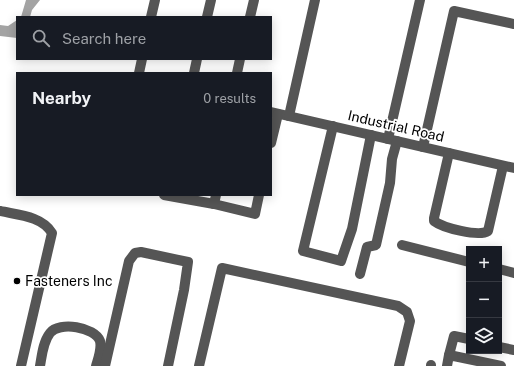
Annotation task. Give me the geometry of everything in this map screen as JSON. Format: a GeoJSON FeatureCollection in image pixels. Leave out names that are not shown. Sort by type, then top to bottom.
{"type":"FeatureCollection","features":[{"type":"Feature","properties":{"kind":"street"},"geometry":{"type":"LineString","coordinates":[[152,16],[155,0]]}},
{"type":"Feature","properties":{"kind":"street"},"geometry":{"type":"LineString","coordinates":[[207,16],[211,0]]}},
{"type":"Feature","properties":{"kind":"street"},"geometry":{"type":"LineString","coordinates":[[250,16],[254,0]]}},
{"type":"Feature","properties":{"kind":"street"},"geometry":{"type":"LineString","coordinates":[[289,116],[315,0]]}},
{"type":"Feature","properties":{"kind":"street"},"geometry":{"type":"LineString","coordinates":[[360,274],[367,247],[376,245],[390,183],[392,140],[420,0]]}},
{"type":"Feature","properties":{"kind":"street"},"geometry":{"type":"LineString","coordinates":[[423,147],[454,11],[514,24]]}},
{"type":"Feature","properties":{"kind":"street"},"geometry":{"type":"LineString","coordinates":[[139,72],[142,60]]}},
{"type":"Feature","properties":{"kind":"street"},"geometry":{"type":"LineString","coordinates":[[194,72],[197,60]]}},
{"type":"Feature","properties":{"kind":"street"},"geometry":{"type":"LineString","coordinates":[[236,72],[240,60]]}},
{"type":"Feature","properties":{"kind":"street"},"geometry":{"type":"LineString","coordinates":[[272,133],[274,113]]}},
{"type":"Feature","properties":{"kind":"street","name":"Industrial Road"},"geometry":{"type":"LineString","coordinates":[[274,113],[514,168]]}},
{"type":"Feature","properties":{"kind":"street"},"geometry":{"type":"LineString","coordinates":[[333,126],[303,251],[341,261],[352,229],[371,135]]}},
{"type":"Feature","properties":{"kind":"street"},"geometry":{"type":"LineString","coordinates":[[449,153],[434,218],[434,221],[440,225],[480,234],[488,231],[503,166]]}},
{"type":"Feature","properties":{"kind":"street"},"geometry":{"type":"LineString","coordinates":[[174,196],[215,200],[255,214],[259,196]]}},
{"type":"Feature","properties":{"kind":"street"},"geometry":{"type":"LineString","coordinates":[[0,211],[36,219],[47,226],[52,233],[21,366]]}},
{"type":"Feature","properties":{"kind":"street"},"geometry":{"type":"LineString","coordinates":[[402,245],[466,261]]}},
{"type":"Feature","properties":{"kind":"street"},"geometry":{"type":"LineString","coordinates":[[105,366],[129,261],[135,253],[141,252],[188,262],[184,290],[168,366]]}},
{"type":"Feature","properties":{"kind":"street"},"geometry":{"type":"LineString","coordinates":[[199,366],[222,268],[398,306],[407,312],[410,321],[399,366]]}},
{"type":"Feature","properties":{"kind":"street"},"geometry":{"type":"LineString","coordinates":[[502,270],[514,273]]}},
{"type":"Feature","properties":{"kind":"street"},"geometry":{"type":"LineString","coordinates":[[40,366],[45,342],[51,332],[61,327],[89,331],[99,340],[100,346],[96,366]]}},
{"type":"Feature","properties":{"kind":"street"},"geometry":{"type":"LineString","coordinates":[[446,366],[454,336],[466,338]]}},
{"type":"Feature","properties":{"kind":"street"},"geometry":{"type":"LineString","coordinates":[[502,348],[514,350]]}},
{"type":"Feature","properties":{"kind":"street"},"geometry":{"type":"LineString","coordinates":[[449,355],[501,366]]}},
{"type":"Feature","properties":{"kind":"shaded area"},"geometry":{"type":"Polygon","coordinates":[[[26,0],[40,0],[32,10],[30,16],[21,16],[26,0]]]}},
{"type":"Feature","properties":{"kind":"shaded area"},"geometry":{"type":"Polygon","coordinates":[[[16,21],[16,38],[0,36],[0,25],[8,26],[16,21]]]}},
{"type":"Feature","properties":{"kind":"place","name":"Fasteners Inc"},"geometry":{"type":"Point","coordinates":[17,281]}}]}
